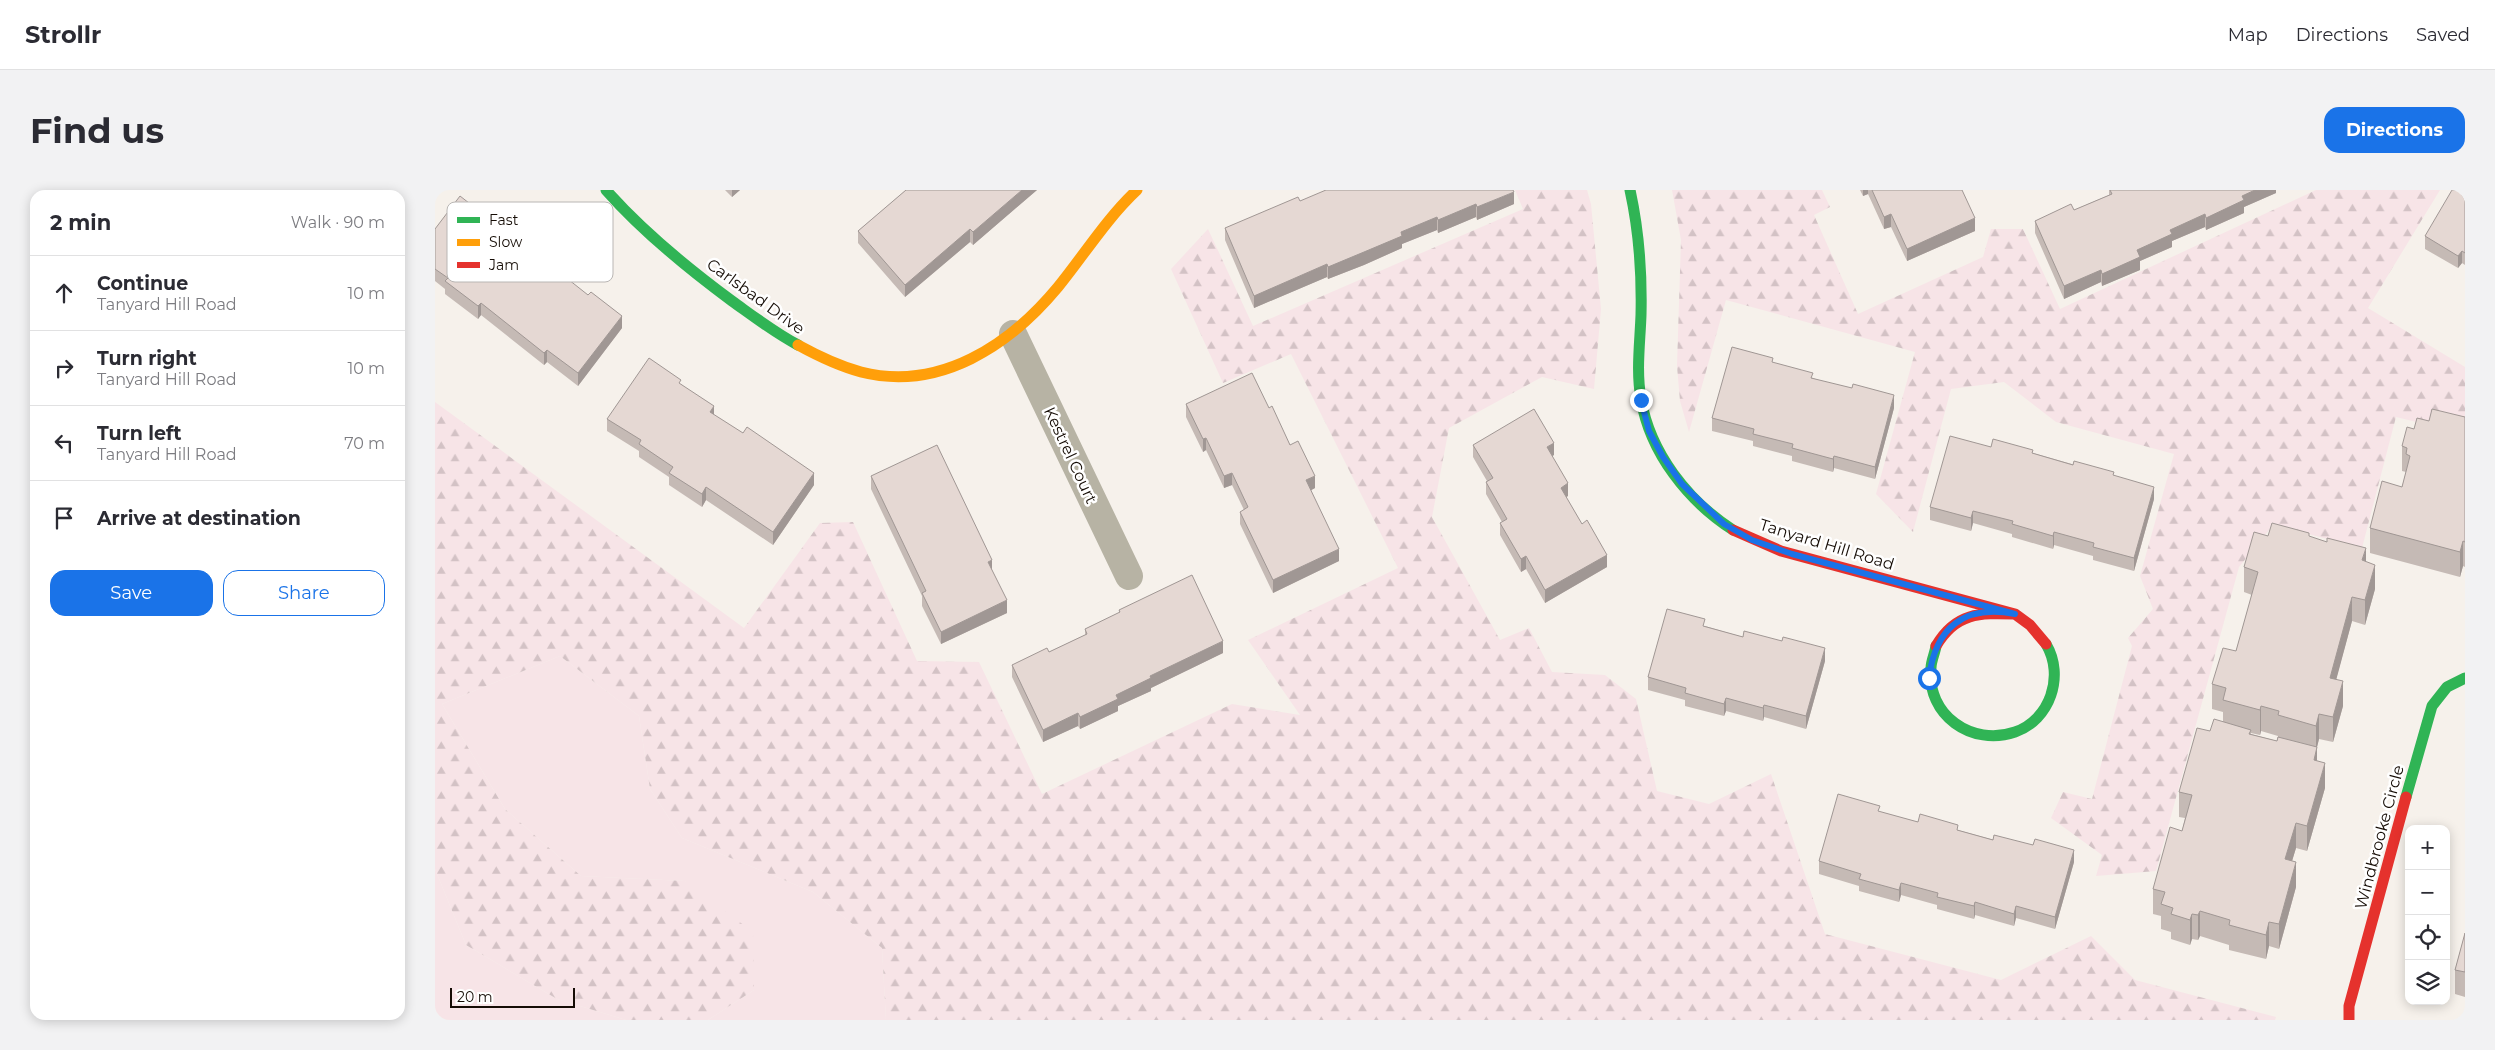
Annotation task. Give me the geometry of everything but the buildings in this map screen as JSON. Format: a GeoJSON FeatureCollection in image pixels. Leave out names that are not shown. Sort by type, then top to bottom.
{"type":"FeatureCollection","features":[{"type":"Feature","properties":{"kind":"street","name":"Carlsbad Drive"},"geometry":{"type":"LineString","coordinates":[[606,190],[656,240],[706,282],[766,327],[798,347],[831,363],[872,375],[897,377],[923,375],[950,368],[976,357],[1013,334],[1042,304],[1123,204],[1137,190]]}},
{"type":"Feature","properties":{"kind":"street","name":"Tanyard Hill Road"},"geometry":{"type":"LineString","coordinates":[[1630,190],[1634,206],[1640,262],[1641,318],[1638,362],[1641,400],[1649,431],[1663,457],[1682,484],[1724,524],[1752,540],[1792,554],[2015,614],[2032,624],[2045,639],[2051,651],[2056,677],[2052,696],[2042,713],[2027,727],[2007,735],[1985,737],[1964,730],[1946,717],[1935,699],[1929,678],[1932,656],[1941,637],[1957,621],[1975,613],[1995,610],[2015,614]]}},
{"type":"Feature","properties":{"kind":"street","name":"Kestrel Court"},"geometry":{"type":"LineString","coordinates":[[1013,334],[1129,576]]}},
{"type":"Feature","properties":{"kind":"street","name":"Windbrooke Circle"},"geometry":{"type":"LineString","coordinates":[[2349,1020],[2349,1006],[2429,713],[2437,697],[2450,683],[2465,678]]}},
{"type":"Feature","properties":{"kind":"green space"},"geometry":{"type":"Polygon","coordinates":[[[1515,190],[1587,190],[1591,204],[1601,309],[1594,389],[1542,377],[1449,428],[1432,517],[1500,640],[1529,628],[1552,672],[1605,675],[1636,699],[1657,791],[1709,804],[1771,774],[1825,934],[2001,980],[2091,936],[2135,980],[2276,1017],[2275,1020],[886,1020],[882,948],[813,892],[682,838],[650,789],[639,716],[560,656],[442,704],[505,809],[581,876],[685,881],[753,932],[754,990],[708,1020],[626,1020],[557,999],[466,945],[435,869],[435,402],[744,628],[820,523],[853,522],[917,661],[979,662],[1042,794],[1232,704],[1300,715],[1248,640],[1398,568],[1291,354],[1223,383],[1171,269],[1208,229],[1253,326],[1523,209],[1515,190]]]}},
{"type":"Feature","properties":{"kind":"green space"},"geometry":{"type":"Polygon","coordinates":[[[1672,190],[1822,190],[1830,207],[1814,215],[1858,314],[1983,257],[1991,229],[2023,229],[2060,309],[2316,190],[2440,190],[2368,308],[2465,367],[2465,434],[2396,417],[2362,548],[2273,525],[2239,567],[2156,871],[2096,876],[2102,855],[2051,818],[2063,792],[2092,799],[2132,646],[2128,638],[2153,609],[2140,576],[2174,454],[2056,422],[2004,382],[1951,389],[1913,532],[1876,494],[1915,352],[1726,300],[1689,432],[1680,401],[1677,366],[1681,240],[1672,190]]]}},
{"type":"Feature","properties":{"kind":"green space"},"geometry":{"type":"Polygon","coordinates":[[[560,656],[639,716],[650,789],[682,838],[813,892],[882,948],[886,1020],[708,1020],[754,990],[685,881],[581,876],[505,809],[442,704],[560,656]]]}},
{"type":"Feature","properties":{"kind":"green space"},"geometry":{"type":"Polygon","coordinates":[[[435,869],[466,945],[557,999],[626,1020],[435,1020],[435,869]]]}},
{"type":"Feature","properties":{"kind":"traffic: fast"},"geometry":{"type":"LineString","coordinates":[[606,190],[650,235],[682,262],[756,318],[798,345]]}},
{"type":"Feature","properties":{"kind":"traffic: fast"},"geometry":{"type":"LineString","coordinates":[[1630,190],[1638,236],[1641,284],[1639,378],[1641,399],[1646,419],[1662,457],[1673,474],[1701,505],[1733,530]]}},
{"type":"Feature","properties":{"kind":"traffic: fast"},"geometry":{"type":"LineString","coordinates":[[1936,646],[1931,665],[1931,685],[1936,700],[1944,713],[1968,731],[1983,735],[1999,735],[2015,732],[2027,726],[2037,718],[2051,696],[2054,670],[2052,656],[2046,644]]}},
{"type":"Feature","properties":{"kind":"traffic: fast"},"geometry":{"type":"LineString","coordinates":[[2406,797],[2432,706],[2447,687],[2465,678]]}},
{"type":"Feature","properties":{"kind":"traffic: slow"},"geometry":{"type":"LineString","coordinates":[[798,345],[853,370],[890,376],[918,375],[945,369],[971,359],[995,345],[1018,328],[1039,308],[1058,287],[1116,212],[1137,190]]}},
{"type":"Feature","properties":{"kind":"traffic: jam"},"geometry":{"type":"LineString","coordinates":[[1733,530],[1781,551],[2015,614],[2030,625],[2046,644]]}},
{"type":"Feature","properties":{"kind":"traffic: jam"},"geometry":{"type":"LineString","coordinates":[[1936,646],[1952,627],[1970,617],[1991,614],[2015,614]]}},
{"type":"Feature","properties":{"kind":"traffic: jam"},"geometry":{"type":"LineString","coordinates":[[2349,1020],[2349,1006],[2406,797]]}},
{"type":"Feature","properties":{"kind":"route"},"geometry":{"type":"LineString","coordinates":[[1641,400],[1649,431],[1663,457],[1682,484],[1724,524],[1752,540],[1792,554],[2015,614],[1995,610],[1975,613],[1957,621],[1941,637],[1932,656],[1929,678]]}}]}
